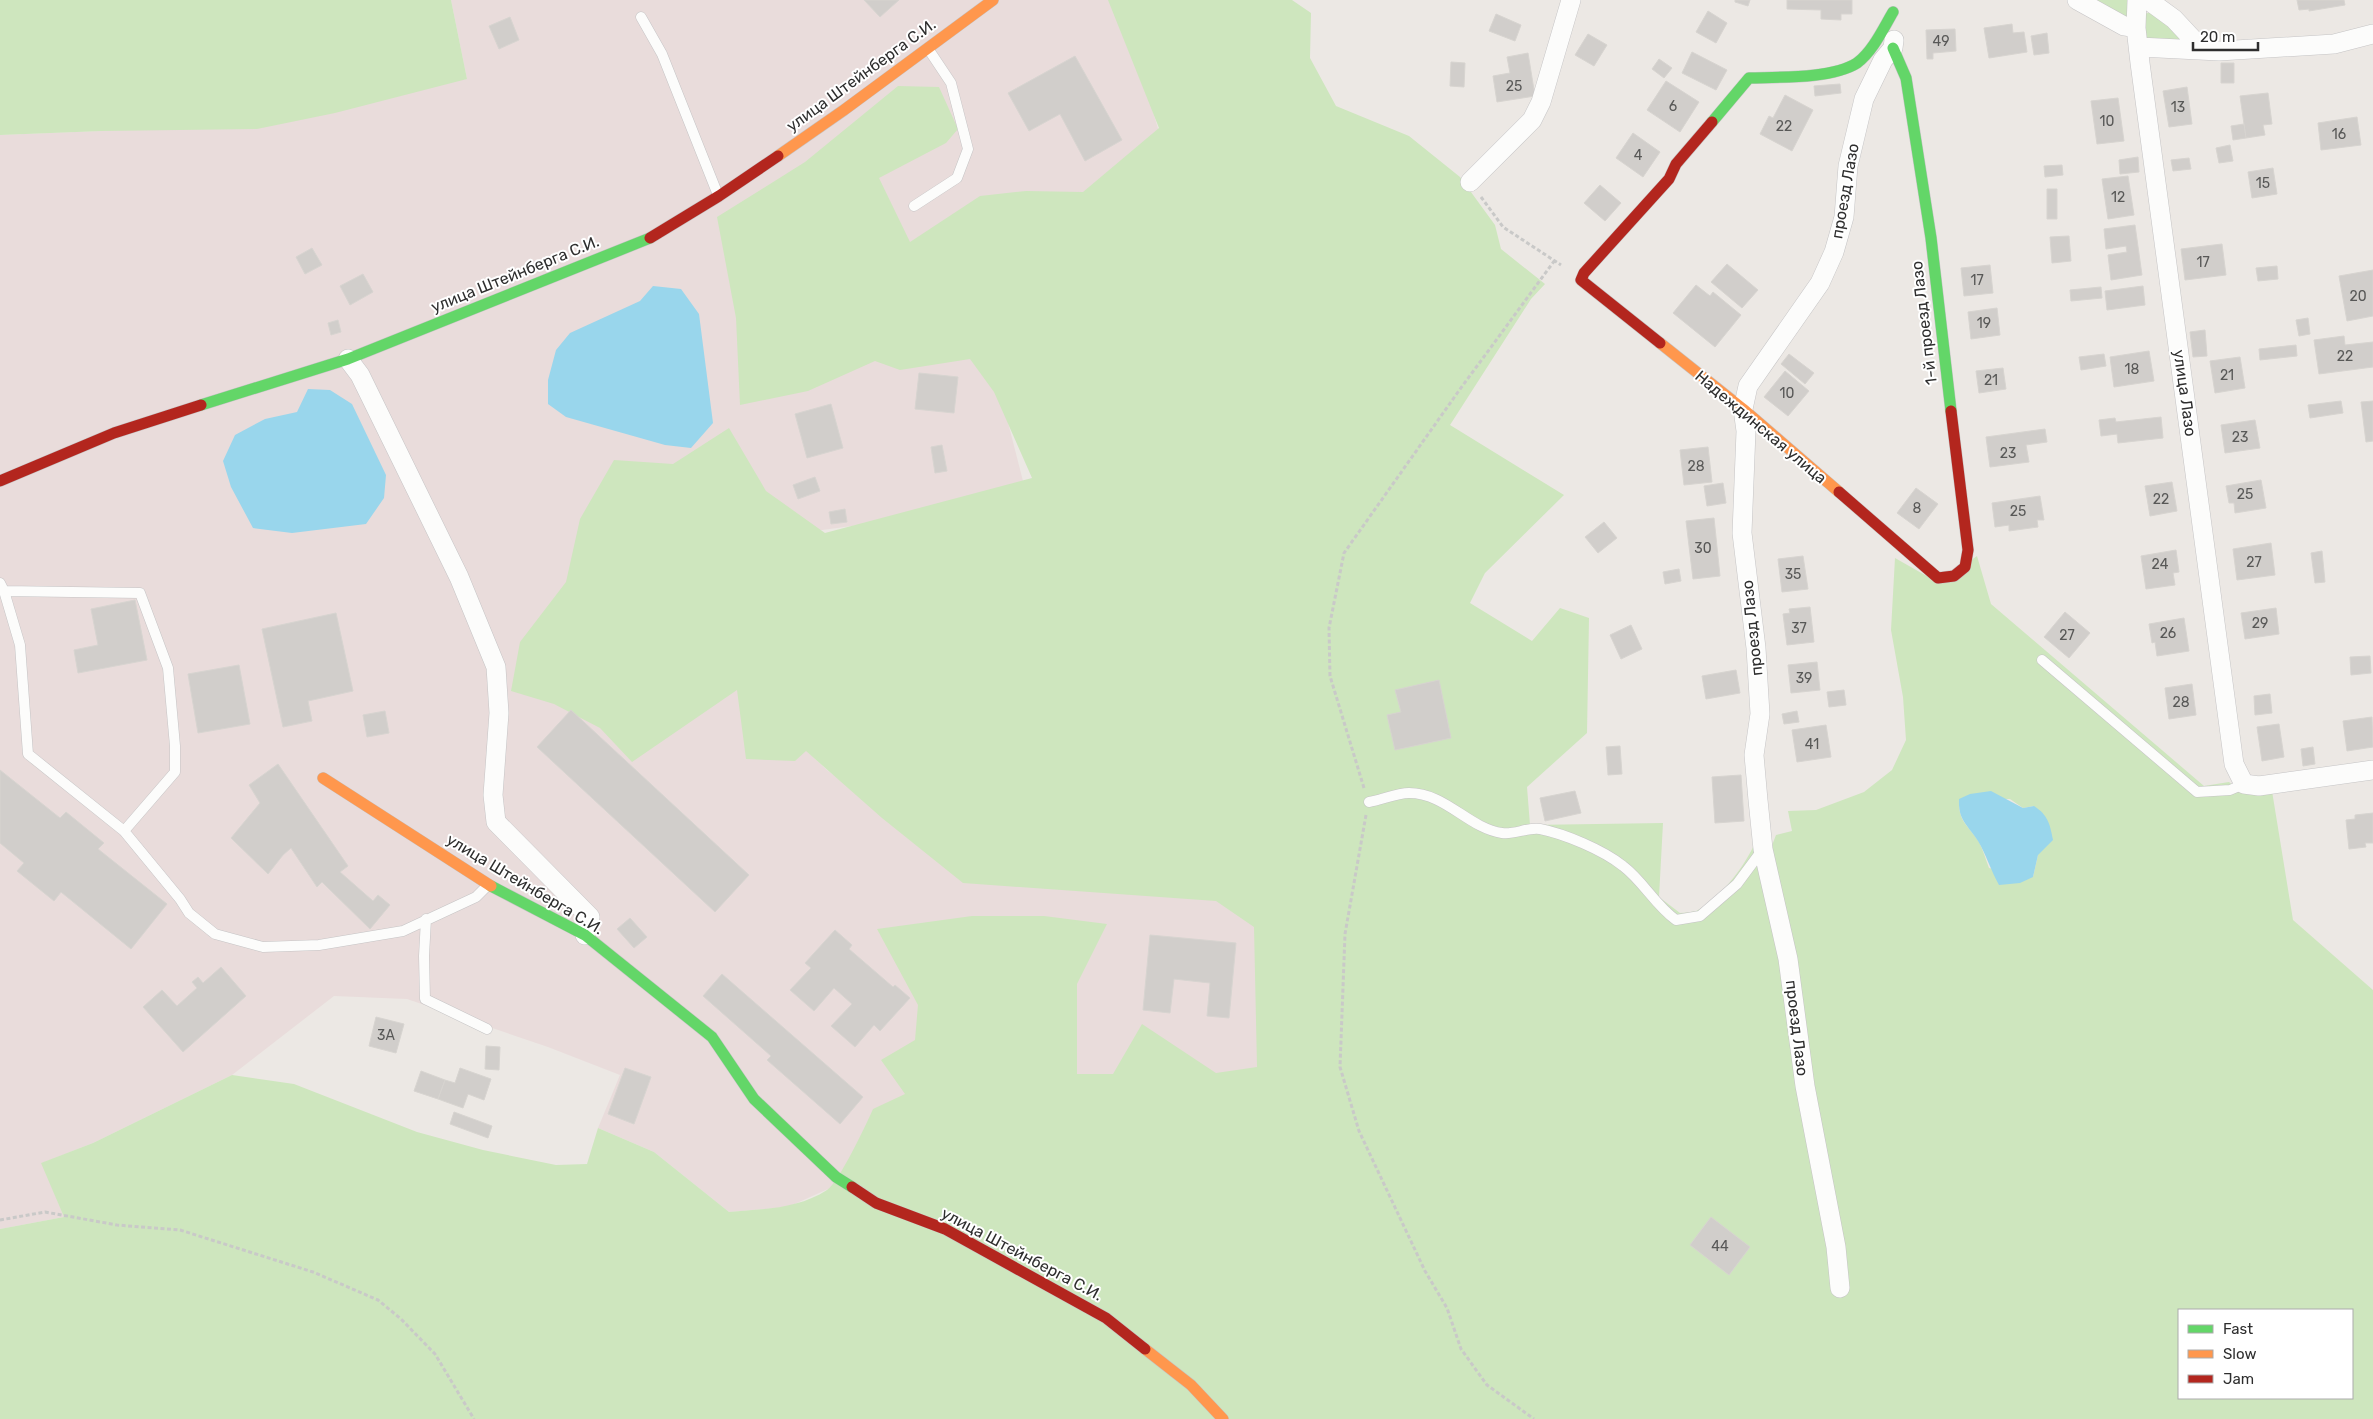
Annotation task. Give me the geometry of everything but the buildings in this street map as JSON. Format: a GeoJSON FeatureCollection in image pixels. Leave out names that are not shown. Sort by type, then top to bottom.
{"type":"FeatureCollection","features":[{"type":"Feature","properties":{"kind":"street","name":"улица Штейнберга С.И."},"geometry":{"type":"LineString","coordinates":[[0,481],[114,433],[348,359],[655,236],[719,196],[844,110],[993,0]]}},
{"type":"Feature","properties":{"kind":"street"},"geometry":{"type":"LineString","coordinates":[[1470,182],[1532,120],[1541,102],[1571,0]]}},
{"type":"Feature","properties":{"kind":"street"},"geometry":{"type":"LineString","coordinates":[[2077,0],[2124,26],[2136,28]]}},
{"type":"Feature","properties":{"kind":"street","name":"улица Лазо"},"geometry":{"type":"LineString","coordinates":[[2137,0],[2136,28],[2234,764],[2244,784]]}},
{"type":"Feature","properties":{"kind":"street"},"geometry":{"type":"LineString","coordinates":[[2148,0],[2174,19],[2202,49]]}},
{"type":"Feature","properties":{"kind":"street"},"geometry":{"type":"LineString","coordinates":[[1581,280],[1584,273],[1669,179],[1676,164],[1749,78],[1785,77],[1828,72],[1856,64],[1874,42],[1895,6]]}},
{"type":"Feature","properties":{"kind":"street","name":"проезд Лазо"},"geometry":{"type":"LineString","coordinates":[[1840,1288],[1836,1247],[1804,1086],[1788,959],[1764,849],[1754,755],[1760,714],[1756,648],[1742,532],[1746,431],[1743,409],[1748,386],[1820,283],[1834,252],[1844,216],[1848,166],[1864,99],[1883,60],[1893,48],[1896,21],[1895,6]]}},
{"type":"Feature","properties":{"kind":"street"},"geometry":{"type":"LineString","coordinates":[[2139,47],[2219,51],[2334,44],[2373,34]]}},
{"type":"Feature","properties":{"kind":"street","name":"1-й проезд Лазо"},"geometry":{"type":"LineString","coordinates":[[1893,48],[1906,78],[1931,238],[1968,550],[1965,567],[1954,576],[1938,578]]}},
{"type":"Feature","properties":{"kind":"street","name":"Надеждинская улица"},"geometry":{"type":"LineString","coordinates":[[1581,280],[1743,409],[1938,578]]}},
{"type":"Feature","properties":{"kind":"street"},"geometry":{"type":"LineString","coordinates":[[348,359],[360,375],[459,577],[496,667],[499,713],[493,795],[496,822],[590,916],[585,935]]}},
{"type":"Feature","properties":{"kind":"street"},"geometry":{"type":"LineString","coordinates":[[2244,784],[2258,786],[2373,770]]}},
{"type":"Feature","properties":{"kind":"street","name":"улица Штейнберга С.И."},"geometry":{"type":"LineString","coordinates":[[323,778],[489,885],[585,935],[712,1037],[754,1099],[836,1177],[876,1203],[945,1229],[1106,1318],[1191,1385],[1222,1419]]}},
{"type":"Feature","properties":{"kind":"lane"},"geometry":{"type":"LineString","coordinates":[[641,17],[662,54],[719,196]]}},
{"type":"Feature","properties":{"kind":"lane"},"geometry":{"type":"LineString","coordinates":[[914,206],[957,178],[968,148],[951,83],[927,47]]}},
{"type":"Feature","properties":{"kind":"lane"},"geometry":{"type":"LineString","coordinates":[[124,831],[175,772],[175,746],[168,668],[140,594],[2,587],[20,646],[28,754],[124,831],[180,898],[188,913],[215,934],[263,946],[319,945],[403,930],[476,897],[489,885]]}},
{"type":"Feature","properties":{"kind":"lane"},"geometry":{"type":"LineString","coordinates":[[2042,660],[2198,792],[2230,790],[2244,784]]}},
{"type":"Feature","properties":{"kind":"lane"},"geometry":{"type":"LineString","coordinates":[[1369,802],[1409,793],[1443,802],[1481,827],[1504,834],[1538,829],[1578,841],[1622,865],[1644,886],[1666,913],[1676,920],[1700,916],[1737,884],[1764,849]]}},
{"type":"Feature","properties":{"kind":"lane"},"geometry":{"type":"LineString","coordinates":[[426,919],[424,956],[425,999],[487,1028]]}},
{"type":"Feature","properties":{"kind":"path"},"geometry":{"type":"LineString","coordinates":[[1470,182],[1503,226],[1555,260],[1581,280]]}},
{"type":"Feature","properties":{"kind":"path"},"geometry":{"type":"LineString","coordinates":[[1534,1419],[1487,1385],[1461,1349],[1447,1308],[1425,1271],[1359,1130],[1340,1067],[1345,934],[1369,802],[1330,676],[1330,628],[1344,553],[1458,392],[1555,260]]}},
{"type":"Feature","properties":{"kind":"path"},"geometry":{"type":"LineString","coordinates":[[0,1220],[44,1212],[117,1225],[180,1230],[313,1272],[378,1300],[401,1319],[435,1354],[474,1419]]}},
{"type":"Feature","properties":{"kind":"shaded area"},"geometry":{"type":"Polygon","coordinates":[[[451,0],[1119,0],[1163,145],[982,321],[1023,481],[896,520],[800,533],[667,620],[828,771],[986,883],[1246,883],[1293,920],[1271,1061],[1247,1090],[828,1189],[788,1207],[729,1212],[654,1152],[598,1128],[620,1075],[548,1047],[407,999],[334,996],[232,1075],[93,1143],[42,1163],[64,1217],[0,1229],[0,135],[102,131],[467,79],[451,0]]]}},
{"type":"Feature","properties":{"kind":"green space"},"geometry":{"type":"Polygon","coordinates":[[[0,0],[451,0],[467,79],[335,113],[257,129],[102,131],[0,135],[0,0]]]}},
{"type":"Feature","properties":{"kind":"green space"},"geometry":{"type":"Polygon","coordinates":[[[1108,0],[1292,0],[1311,13],[1310,58],[1336,106],[1409,136],[1460,177],[1495,225],[1501,249],[1545,284],[1531,299],[1450,425],[1564,495],[1485,573],[1470,603],[1532,641],[1560,608],[1589,618],[1587,733],[1527,787],[1530,825],[1663,823],[1659,897],[1680,913],[1696,911],[1721,892],[1737,874],[1753,847],[1771,848],[1776,835],[1792,831],[1788,811],[1816,810],[1864,792],[1892,770],[1906,740],[1903,697],[1891,630],[1895,558],[1939,583],[1977,556],[1991,604],[2204,786],[2229,782],[2243,794],[2272,791],[2293,920],[2373,990],[2373,1419],[0,1419],[0,1229],[64,1217],[41,1163],[93,1143],[232,1075],[294,1084],[417,1132],[483,1150],[556,1165],[587,1164],[598,1128],[654,1152],[729,1212],[792,1205],[827,1190],[845,1165],[873,1109],[905,1094],[881,1060],[915,1040],[918,1005],[877,929],[972,916],[1044,916],[1107,924],[1077,984],[1077,1074],[1113,1074],[1142,1024],[1216,1073],[1257,1067],[1254,927],[1216,901],[963,883],[882,818],[806,751],[795,761],[746,759],[737,690],[632,762],[600,728],[554,704],[511,691],[520,642],[566,582],[580,519],[614,460],[673,464],[729,428],[766,491],[825,533],[1032,478],[994,392],[970,359],[900,370],[875,361],[808,391],[740,405],[736,318],[717,217],[805,162],[898,86],[939,87],[958,129],[946,143],[879,178],[910,242],[980,196],[1026,191],[1083,192],[1159,128],[1108,0]],[[1959,799],[1960,813],[1979,842],[1989,868],[2033,877],[2038,855],[2034,806],[2023,808],[2010,799],[1959,799]]]}},
{"type":"Feature","properties":{"kind":"green space"},"geometry":{"type":"Polygon","coordinates":[[[2088,0],[2130,0],[2128,16],[2117,17],[2088,0]]]}},
{"type":"Feature","properties":{"kind":"green space"},"geometry":{"type":"Polygon","coordinates":[[[2156,11],[2190,45],[2152,42],[2143,35],[2144,14],[2156,11]]]}},
{"type":"Feature","properties":{"kind":"water"},"geometry":{"type":"Polygon","coordinates":[[[653,286],[681,289],[699,314],[713,423],[691,448],[665,445],[566,417],[548,404],[548,380],[556,350],[570,333],[640,301],[653,286]]]}},
{"type":"Feature","properties":{"kind":"water"},"geometry":{"type":"Polygon","coordinates":[[[308,389],[330,390],[352,404],[386,475],[384,498],[366,524],[292,533],[253,528],[231,487],[223,461],[235,435],[265,419],[297,412],[308,389]]]}},
{"type":"Feature","properties":{"kind":"water"},"geometry":{"type":"Polygon","coordinates":[[[1991,791],[2023,808],[2034,806],[2045,816],[2049,825],[2053,840],[2038,855],[2033,877],[2020,883],[1999,885],[1981,846],[1960,813],[1959,799],[1970,794],[1991,791]]]}},
{"type":"Feature","properties":{"kind":"traffic: fast"},"geometry":{"type":"LineString","coordinates":[[1712,122],[1749,78],[1819,75],[1834,72],[1857,63],[1873,46],[1893,12]]}},
{"type":"Feature","properties":{"kind":"traffic: fast"},"geometry":{"type":"LineString","coordinates":[[1893,48],[1906,78],[1931,238],[1951,411]]}},
{"type":"Feature","properties":{"kind":"traffic: fast"},"geometry":{"type":"LineString","coordinates":[[201,405],[348,359],[650,238]]}},
{"type":"Feature","properties":{"kind":"traffic: fast"},"geometry":{"type":"LineString","coordinates":[[491,886],[585,935],[712,1037],[754,1099],[836,1177],[852,1187]]}},
{"type":"Feature","properties":{"kind":"traffic: slow"},"geometry":{"type":"LineString","coordinates":[[778,156],[844,110],[993,0]]}},
{"type":"Feature","properties":{"kind":"traffic: slow"},"geometry":{"type":"LineString","coordinates":[[1660,343],[1743,409],[1839,492]]}},
{"type":"Feature","properties":{"kind":"traffic: slow"},"geometry":{"type":"LineString","coordinates":[[323,778],[491,886]]}},
{"type":"Feature","properties":{"kind":"traffic: slow"},"geometry":{"type":"LineString","coordinates":[[1145,1349],[1191,1385],[1223,1419]]}},
{"type":"Feature","properties":{"kind":"traffic: jam"},"geometry":{"type":"LineString","coordinates":[[1660,343],[1581,280],[1584,273],[1669,179],[1676,164],[1712,122]]}},
{"type":"Feature","properties":{"kind":"traffic: jam"},"geometry":{"type":"LineString","coordinates":[[650,238],[719,196],[778,156]]}},
{"type":"Feature","properties":{"kind":"traffic: jam"},"geometry":{"type":"LineString","coordinates":[[0,481],[114,433],[201,405]]}},
{"type":"Feature","properties":{"kind":"traffic: jam"},"geometry":{"type":"LineString","coordinates":[[1839,492],[1938,578],[1954,576],[1965,567],[1968,550],[1951,411]]}},
{"type":"Feature","properties":{"kind":"traffic: jam"},"geometry":{"type":"LineString","coordinates":[[852,1187],[876,1203],[945,1229],[1106,1318],[1145,1349]]}}]}
